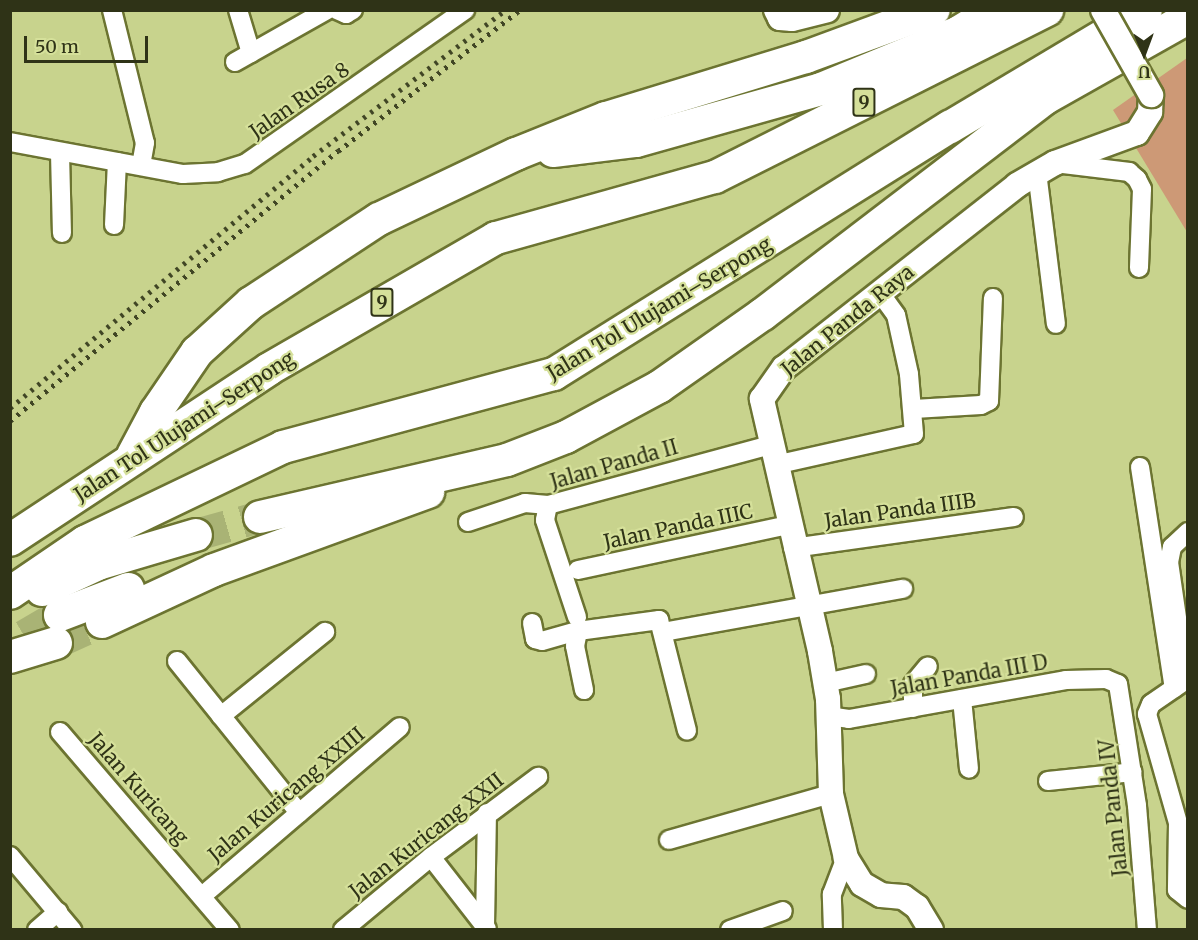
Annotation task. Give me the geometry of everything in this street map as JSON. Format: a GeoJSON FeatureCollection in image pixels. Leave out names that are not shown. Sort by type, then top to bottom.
{"type":"FeatureCollection","features":[{"type":"Feature","properties":{"kind":"highway"},"geometry":{"type":"LineString","coordinates":[[133,456],[156,412],[197,352],[252,303],[379,219],[516,154],[606,118],[806,57],[934,10]]}},
{"type":"Feature","properties":{"kind":"highway"},"geometry":{"type":"LineString","coordinates":[[516,154],[636,141],[821,89],[959,32],[995,10]]}},
{"type":"Feature","properties":{"kind":"highway","name":"Jalan Tol Ulujami–Serpong"},"geometry":{"type":"LineString","coordinates":[[10,540],[133,456],[269,369],[496,238],[715,177],[1047,10]]}},
{"type":"Feature","properties":{"kind":"highway","name":"Jalan Tol Ulujami–Serpong"},"geometry":{"type":"LineString","coordinates":[[10,593],[85,542],[283,447],[554,374],[950,127],[1146,10]]}},
{"type":"Feature","properties":{"kind":"highway"},"geometry":{"type":"LineString","coordinates":[[102,622],[214,570],[431,491],[566,437],[659,387],[764,314],[1044,99],[1188,18]]}},
{"type":"Feature","properties":{"kind":"highway"},"geometry":{"type":"LineString","coordinates":[[260,517],[507,460]]}},
{"type":"Feature","properties":{"kind":"highway"},"geometry":{"type":"LineString","coordinates":[[14,637],[98,564],[196,535]]}},
{"type":"Feature","properties":{"kind":"highway"},"geometry":{"type":"LineString","coordinates":[[14,637],[58,629],[144,583],[214,570]]}},
{"type":"Feature","properties":{"kind":"street"},"geometry":{"type":"LineString","coordinates":[[112,10],[145,143],[141,165]]}},
{"type":"Feature","properties":{"kind":"street"},"geometry":{"type":"LineString","coordinates":[[238,10],[251,53]]}},
{"type":"Feature","properties":{"kind":"street"},"geometry":{"type":"LineString","coordinates":[[235,62],[327,10]]}},
{"type":"Feature","properties":{"kind":"street"},"geometry":{"type":"LineString","coordinates":[[337,10],[346,14],[353,10]]}},
{"type":"Feature","properties":{"kind":"street","name":"Jalan Rusa 8"},"geometry":{"type":"LineString","coordinates":[[10,142],[183,174],[218,172],[245,164],[465,10]]}},
{"type":"Feature","properties":{"kind":"street"},"geometry":{"type":"LineString","coordinates":[[776,10],[780,18],[792,19],[827,10]]}},
{"type":"Feature","properties":{"kind":"street","name":"Jalan Panda Raya"},"geometry":{"type":"LineString","coordinates":[[931,930],[917,907],[903,897],[881,895],[862,884],[846,858],[831,794],[825,683],[761,409],[766,390],[784,368],[880,292],[1046,167],[1137,133],[1150,112],[1151,95],[1103,10]]}},
{"type":"Feature","properties":{"kind":"street"},"geometry":{"type":"LineString","coordinates":[[60,153],[62,233]]}},
{"type":"Feature","properties":{"kind":"street"},"geometry":{"type":"LineString","coordinates":[[114,225],[117,162]]}},
{"type":"Feature","properties":{"kind":"street"},"geometry":{"type":"LineString","coordinates":[[1056,324],[1046,167],[1130,172],[1137,179],[1142,189],[1138,268]]}},
{"type":"Feature","properties":{"kind":"street"},"geometry":{"type":"LineString","coordinates":[[880,292],[896,315],[914,409],[981,405],[989,401],[993,298]]}},
{"type":"Feature","properties":{"kind":"street","name":"Jalan Panda II"},"geometry":{"type":"LineString","coordinates":[[584,690],[575,646],[578,624],[546,520],[548,505],[772,455],[908,436],[916,430],[914,409]]}},
{"type":"Feature","properties":{"kind":"street"},"geometry":{"type":"LineString","coordinates":[[1140,467],[1183,682]]}},
{"type":"Feature","properties":{"kind":"street"},"geometry":{"type":"LineString","coordinates":[[468,522],[525,503],[548,505]]}},
{"type":"Feature","properties":{"kind":"street","name":"Jalan Panda IIIB"},"geometry":{"type":"LineString","coordinates":[[790,536],[1014,517]]}},
{"type":"Feature","properties":{"kind":"street"},"geometry":{"type":"LineString","coordinates":[[1183,682],[1169,562],[1172,547],[1188,532]]}},
{"type":"Feature","properties":{"kind":"street","name":"Jalan Panda IIIC"},"geometry":{"type":"LineString","coordinates":[[578,570],[790,536]]}},
{"type":"Feature","properties":{"kind":"street"},"geometry":{"type":"LineString","coordinates":[[663,632],[903,589]]}},
{"type":"Feature","properties":{"kind":"street"},"geometry":{"type":"LineString","coordinates":[[532,623],[538,641],[578,624],[659,620],[687,730]]}},
{"type":"Feature","properties":{"kind":"street"},"geometry":{"type":"LineString","coordinates":[[221,716],[325,632]]}},
{"type":"Feature","properties":{"kind":"street"},"geometry":{"type":"LineString","coordinates":[[177,661],[298,813]]}},
{"type":"Feature","properties":{"kind":"street"},"geometry":{"type":"LineString","coordinates":[[913,708],[913,684],[928,666]]}},
{"type":"Feature","properties":{"kind":"street"},"geometry":{"type":"LineString","coordinates":[[825,683],[866,674]]}},
{"type":"Feature","properties":{"kind":"street","name":"Jalan Panda III D"},"geometry":{"type":"LineString","coordinates":[[828,716],[849,719],[1066,680],[1106,679],[1118,684]]}},
{"type":"Feature","properties":{"kind":"street"},"geometry":{"type":"LineString","coordinates":[[1183,682],[1150,704],[1147,714],[1183,820],[1177,890],[1188,899]]}},
{"type":"Feature","properties":{"kind":"street","name":"Jalan Panda IV"},"geometry":{"type":"LineString","coordinates":[[1118,684],[1133,772],[1147,930]]}},
{"type":"Feature","properties":{"kind":"street"},"geometry":{"type":"LineString","coordinates":[[962,699],[969,769]]}},
{"type":"Feature","properties":{"kind":"street","name":"Jalan Kuricang XXIII"},"geometry":{"type":"LineString","coordinates":[[202,896],[400,727]]}},
{"type":"Feature","properties":{"kind":"street","name":"Jalan Kuricang"},"geometry":{"type":"LineString","coordinates":[[60,732],[230,930]]}},
{"type":"Feature","properties":{"kind":"street"},"geometry":{"type":"LineString","coordinates":[[1048,781],[1133,772]]}},
{"type":"Feature","properties":{"kind":"street","name":"Jalan Kuricang XXII"},"geometry":{"type":"LineString","coordinates":[[344,930],[430,857],[538,777]]}},
{"type":"Feature","properties":{"kind":"street"},"geometry":{"type":"LineString","coordinates":[[669,840],[831,794]]}},
{"type":"Feature","properties":{"kind":"street"},"geometry":{"type":"LineString","coordinates":[[486,928],[488,813]]}},
{"type":"Feature","properties":{"kind":"street"},"geometry":{"type":"LineString","coordinates":[[10,856],[72,930]]}},
{"type":"Feature","properties":{"kind":"street"},"geometry":{"type":"LineString","coordinates":[[430,857],[486,928]]}},
{"type":"Feature","properties":{"kind":"street"},"geometry":{"type":"LineString","coordinates":[[832,930],[831,894],[846,858]]}},
{"type":"Feature","properties":{"kind":"street"},"geometry":{"type":"LineString","coordinates":[[730,930],[783,911]]}},
{"type":"Feature","properties":{"kind":"street"},"geometry":{"type":"LineString","coordinates":[[37,930],[58,912]]}},
{"type":"Feature","properties":{"kind":"shaded area"},"geometry":{"type":"Polygon","coordinates":[[[1187,58],[1187,232],[1113,110],[1187,58]]]}},
{"type":"Feature","properties":{"kind":"tunnel"},"geometry":{"type":"LineString","coordinates":[[196,535],[260,517]]}},
{"type":"Feature","properties":{"kind":"tunnel"},"geometry":{"type":"LineString","coordinates":[[24,636],[60,615]]}},
{"type":"Feature","properties":{"kind":"tunnel"},"geometry":{"type":"LineString","coordinates":[[56,643],[102,622]]}},
{"type":"Feature","properties":{"kind":"railway"},"geometry":{"type":"LineString","coordinates":[[10,408],[313,156],[505,10]]}},
{"type":"Feature","properties":{"kind":"railway"},"geometry":{"type":"LineString","coordinates":[[10,421],[338,151],[520,10]]}}]}
